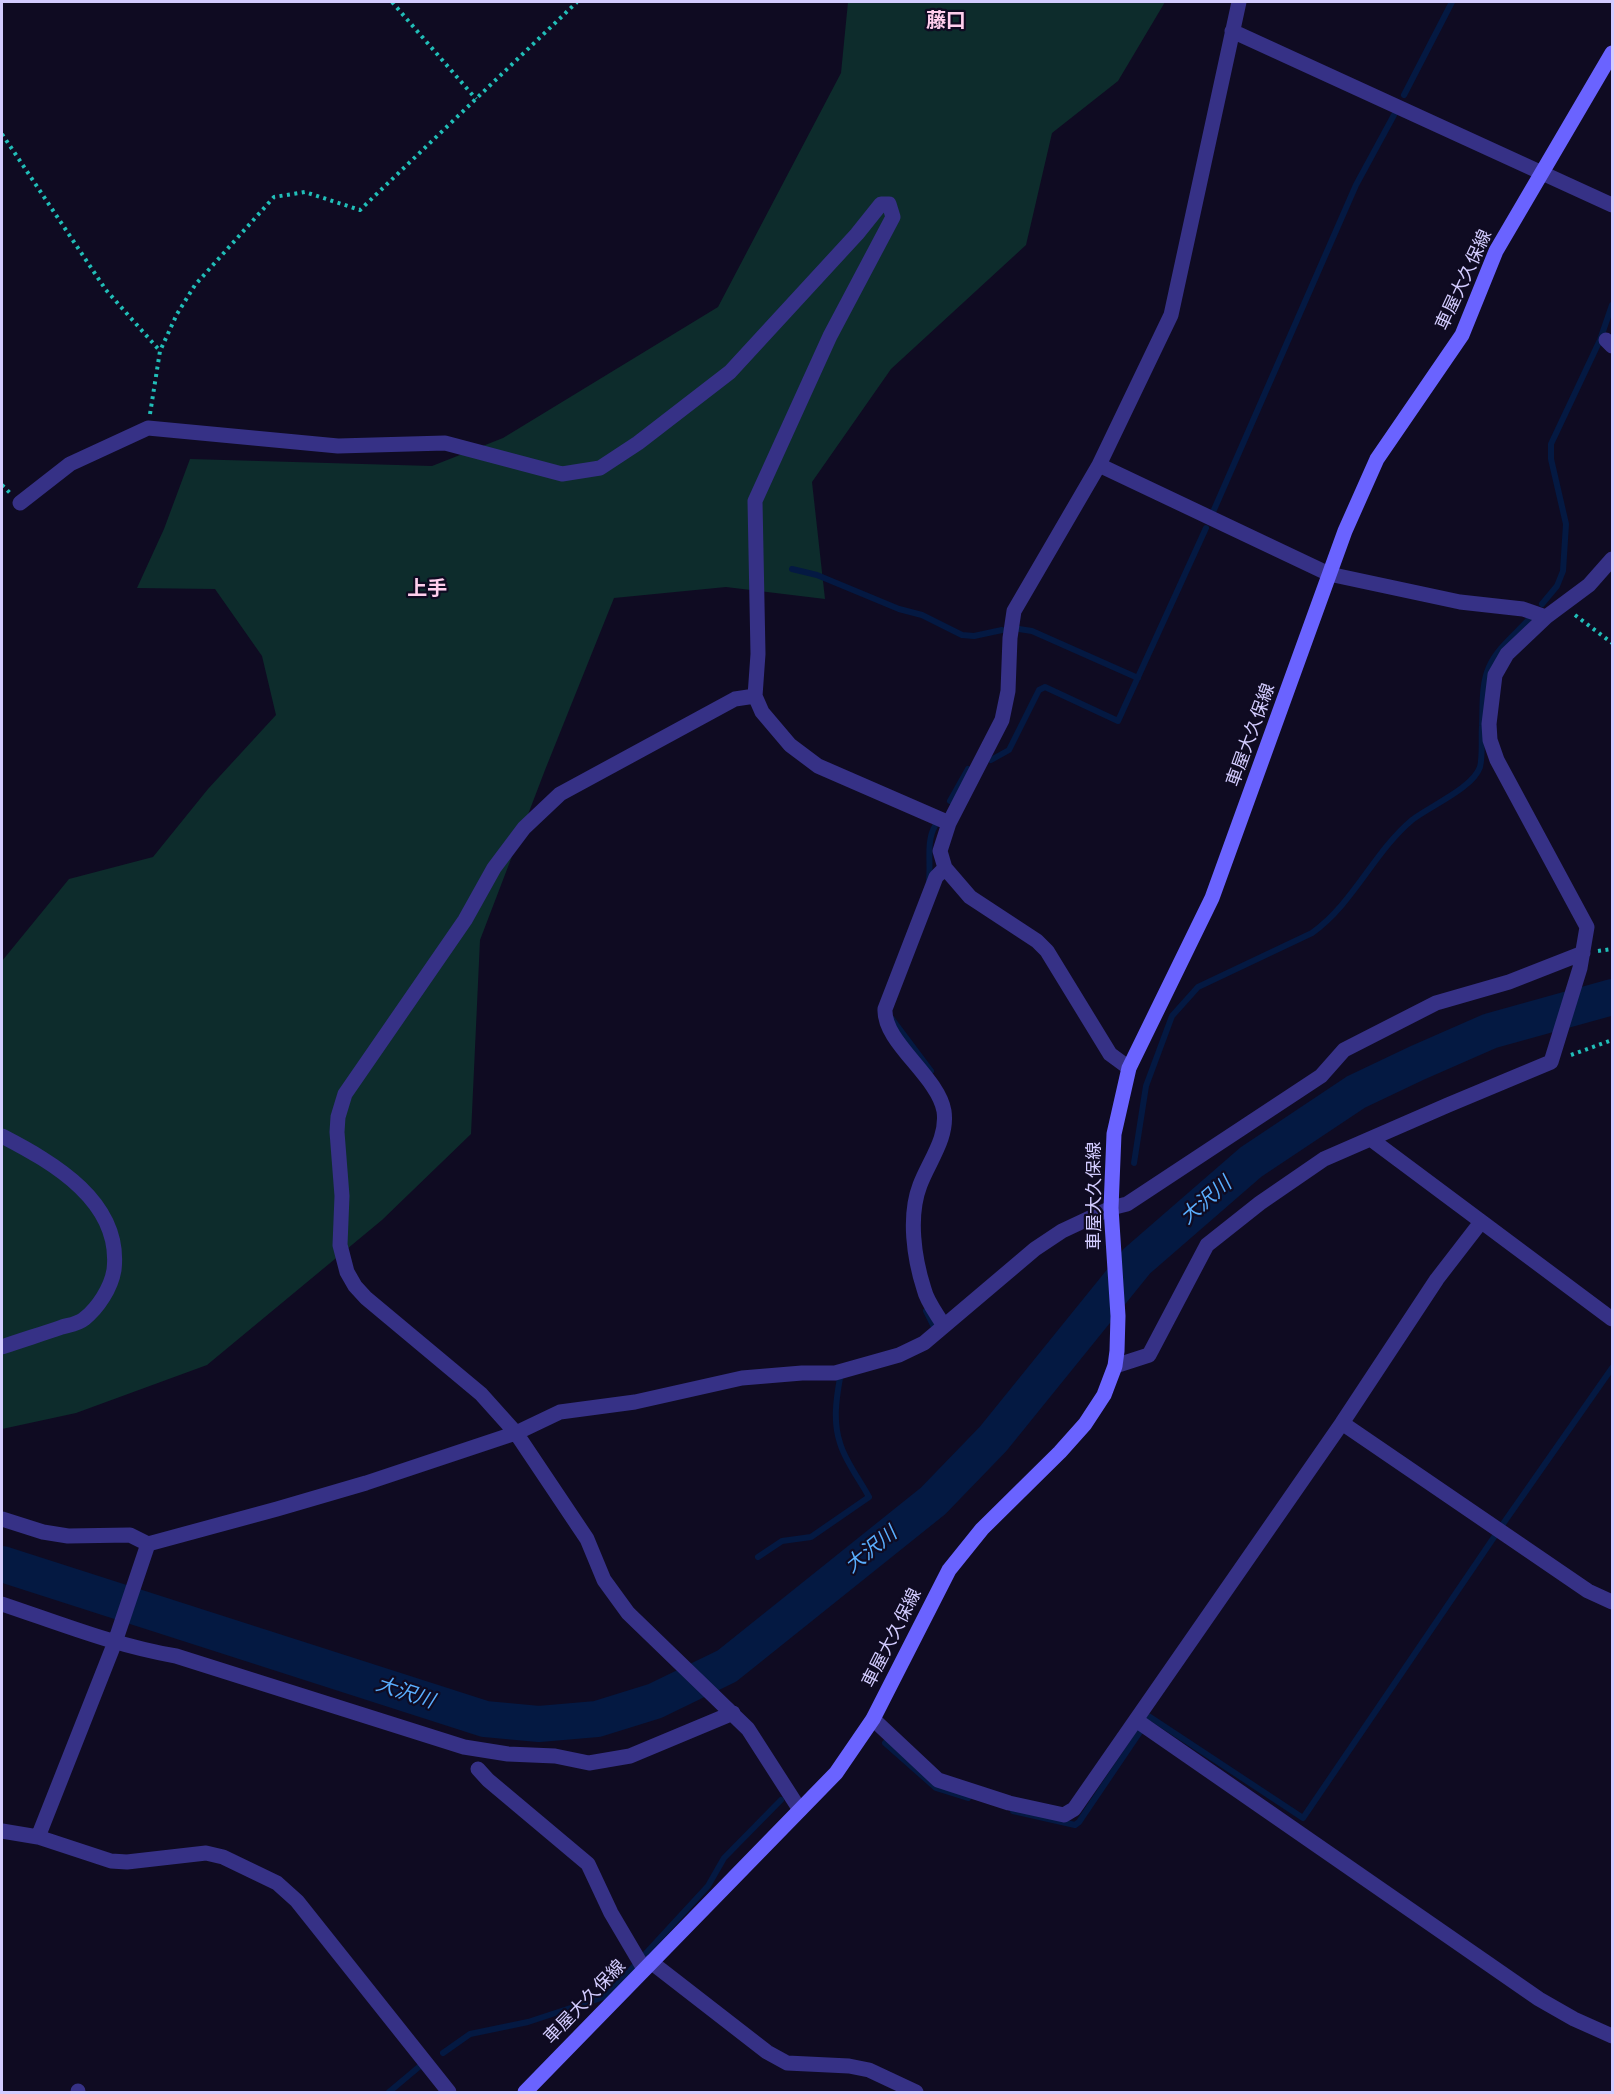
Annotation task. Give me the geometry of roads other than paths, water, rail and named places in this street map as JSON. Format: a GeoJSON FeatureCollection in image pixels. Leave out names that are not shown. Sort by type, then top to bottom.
{"type":"FeatureCollection","features":[{"type":"Feature","properties":{"kind":"main road","name":"車屋大久保線"},"geometry":{"type":"LineString","coordinates":[[525,2092],[836,1773],[873,1719],[949,1570],[982,1528],[1060,1452],[1085,1424],[1104,1395],[1116,1358],[1118,1316],[1111,1208],[1114,1134],[1129,1068],[1212,898],[1345,531],[1377,459],[1462,335],[1496,251],[1612,53]]}},
{"type":"Feature","properties":{"kind":"street"},"geometry":{"type":"LineString","coordinates":[[1129,1068],[1110,1054],[1047,951],[970,897],[945,868],[940,851],[949,823],[1002,720],[1008,691],[1010,638],[1014,610],[1099,465],[1171,315],[1239,2]]}},
{"type":"Feature","properties":{"kind":"street"},"geometry":{"type":"LineString","coordinates":[[1232,31],[1543,172],[1601,202],[1612,205]]}},
{"type":"Feature","properties":{"kind":"street"},"geometry":{"type":"LineString","coordinates":[[20,503],[70,464],[148,428],[338,446],[446,442],[562,474],[600,468],[638,443],[730,372],[857,234],[881,204],[889,204],[893,217],[830,336],[755,501],[758,654],[755,696],[762,712],[790,745],[818,766],[949,823]]}},
{"type":"Feature","properties":{"kind":"street"},"geometry":{"type":"LineString","coordinates":[[1099,465],[1329,574],[1460,602],[1523,609],[1546,617]]}},
{"type":"Feature","properties":{"kind":"street"},"geometry":{"type":"LineString","coordinates":[[1116,1358],[1149,1355],[1207,1245],[1260,1203],[1324,1159],[1372,1140],[1553,1058],[1582,960],[1587,927],[1497,760],[1490,740],[1489,724],[1495,675],[1508,654],[1546,617],[1589,585],[1612,559]]}},
{"type":"Feature","properties":{"kind":"street"},"geometry":{"type":"LineString","coordinates":[[755,696],[735,699],[560,794],[524,828],[494,868],[465,920],[345,1094],[337,1131],[342,1196],[340,1245],[347,1272],[355,1286],[366,1298],[482,1394],[516,1433],[587,1539],[604,1580],[628,1613],[748,1730],[800,1810]]}},
{"type":"Feature","properties":{"kind":"street"},"geometry":{"type":"LineString","coordinates":[[944,1326],[924,1291],[913,1214],[919,1187],[943,1134],[944,1110],[933,1088],[884,1019],[885,1009],[936,877],[945,868]]}},
{"type":"Feature","properties":{"kind":"street"},"geometry":{"type":"LineString","coordinates":[[2,1519],[43,1532],[68,1536],[130,1535],[148,1544],[366,1483],[516,1433],[560,1412],[635,1402],[742,1378],[835,1372],[899,1355],[924,1343],[1035,1249],[1062,1231],[1111,1208],[1127,1204],[1321,1076],[1344,1050],[1436,1004],[1582,960]]}},
{"type":"Feature","properties":{"kind":"street"},"geometry":{"type":"LineString","coordinates":[[2,1136],[59,1170],[88,1194],[110,1226],[116,1254],[113,1278],[102,1300],[82,1321],[2,1347]]}},
{"type":"Feature","properties":{"kind":"street"},"geometry":{"type":"LineString","coordinates":[[1372,1140],[1612,1319]]}},
{"type":"Feature","properties":{"kind":"street"},"geometry":{"type":"LineString","coordinates":[[873,1719],[938,1780],[1009,1803],[1064,1815],[1074,1809],[1141,1724],[1437,1279],[1481,1221]]}},
{"type":"Feature","properties":{"kind":"street"},"geometry":{"type":"LineString","coordinates":[[1342,1423],[1588,1591],[1612,1602]]}},
{"type":"Feature","properties":{"kind":"street"},"geometry":{"type":"LineString","coordinates":[[38,1837],[117,1637],[148,1544]]}},
{"type":"Feature","properties":{"kind":"street"},"geometry":{"type":"LineString","coordinates":[[2,1604],[117,1637],[145,1651],[176,1656],[464,1747],[487,1752],[555,1756],[589,1763],[630,1756],[727,1708]]}},
{"type":"Feature","properties":{"kind":"street"},"geometry":{"type":"LineString","coordinates":[[1141,1724],[1539,1999],[1574,2019],[1612,2036]]}},
{"type":"Feature","properties":{"kind":"street"},"geometry":{"type":"LineString","coordinates":[[478,1769],[588,1864],[611,1913],[647,1965],[767,2052],[787,2063],[849,2066],[869,2070],[916,2092]]}},
{"type":"Feature","properties":{"kind":"street"},"geometry":{"type":"LineString","coordinates":[[2,1831],[38,1837],[111,1861],[127,1862],[206,1853],[223,1857],[277,1883],[297,1901],[449,2092]]}},
{"type":"Feature","properties":{"kind":"waterway"},"geometry":{"type":"LineString","coordinates":[[1404,95],[1452,2]]}},
{"type":"Feature","properties":{"kind":"waterway"},"geometry":{"type":"LineString","coordinates":[[1213,512],[1356,185],[1394,115]]}},
{"type":"Feature","properties":{"kind":"waterway"},"geometry":{"type":"LineString","coordinates":[[1542,604],[1557,586],[1563,571],[1566,524],[1551,459],[1551,444],[1600,340],[1612,305]]}},
{"type":"Feature","properties":{"kind":"waterway"},"geometry":{"type":"LineString","coordinates":[[991,760],[1009,750],[1039,690],[1045,687],[1118,721],[1206,528]]}},
{"type":"Feature","properties":{"kind":"waterway"},"geometry":{"type":"LineString","coordinates":[[792,569],[817,575],[899,609],[922,615],[962,635],[974,636],[1002,630]]}},
{"type":"Feature","properties":{"kind":"waterway"},"geometry":{"type":"LineString","coordinates":[[1134,1163],[1146,1086],[1172,1016],[1198,987],[1312,933],[1340,907],[1398,833],[1412,820],[1460,789],[1476,775],[1480,767],[1482,752],[1483,696],[1486,674],[1497,653],[1530,618]]}},
{"type":"Feature","properties":{"kind":"waterway"},"geometry":{"type":"LineString","coordinates":[[1019,629],[1032,631],[1138,678]]}},
{"type":"Feature","properties":{"kind":"waterway"},"geometry":{"type":"LineString","coordinates":[[950,801],[968,769]]}},
{"type":"Feature","properties":{"kind":"waterway"},"geometry":{"type":"LineString","coordinates":[[929,880],[930,845],[935,826]]}},
{"type":"Feature","properties":{"kind":"waterway","name":"大沢川"},"geometry":{"type":"LineString","coordinates":[[2,1564],[485,1719],[539,1724],[597,1719],[655,1701],[727,1666],[933,1501],[993,1439],[1137,1261],[1251,1162],[1356,1092],[1417,1063],[1490,1031],[1612,997]]}},
{"type":"Feature","properties":{"kind":"waterway"},"geometry":{"type":"LineString","coordinates":[[892,1019],[931,1071]]}},
{"type":"Feature","properties":{"kind":"waterway"},"geometry":{"type":"LineString","coordinates":[[926,1311],[935,1329]]}},
{"type":"Feature","properties":{"kind":"waterway"},"geometry":{"type":"LineString","coordinates":[[1013,1811],[1075,1825],[1150,1717],[1303,1818],[1612,1368]]}},
{"type":"Feature","properties":{"kind":"waterway"},"geometry":{"type":"LineString","coordinates":[[758,1557],[782,1541],[811,1537],[869,1497],[845,1457],[836,1427],[840,1378]]}},
{"type":"Feature","properties":{"kind":"waterway"},"geometry":{"type":"LineString","coordinates":[[885,1743],[936,1788],[968,1798]]}},
{"type":"Feature","properties":{"kind":"waterway"},"geometry":{"type":"LineString","coordinates":[[443,2053],[470,2034],[528,2022],[604,1997],[708,1886],[724,1858],[781,1800]]}},
{"type":"Feature","properties":{"kind":"waterway"},"geometry":{"type":"LineString","coordinates":[[389,2092],[420,2066]]}},
{"type":"Feature","properties":{"kind":"district","name":"藤口"},"geometry":{"type":"Point","coordinates":[946,21]}},
{"type":"Feature","properties":{"kind":"district","name":"上手"},"geometry":{"type":"Point","coordinates":[427,589]}}]}
